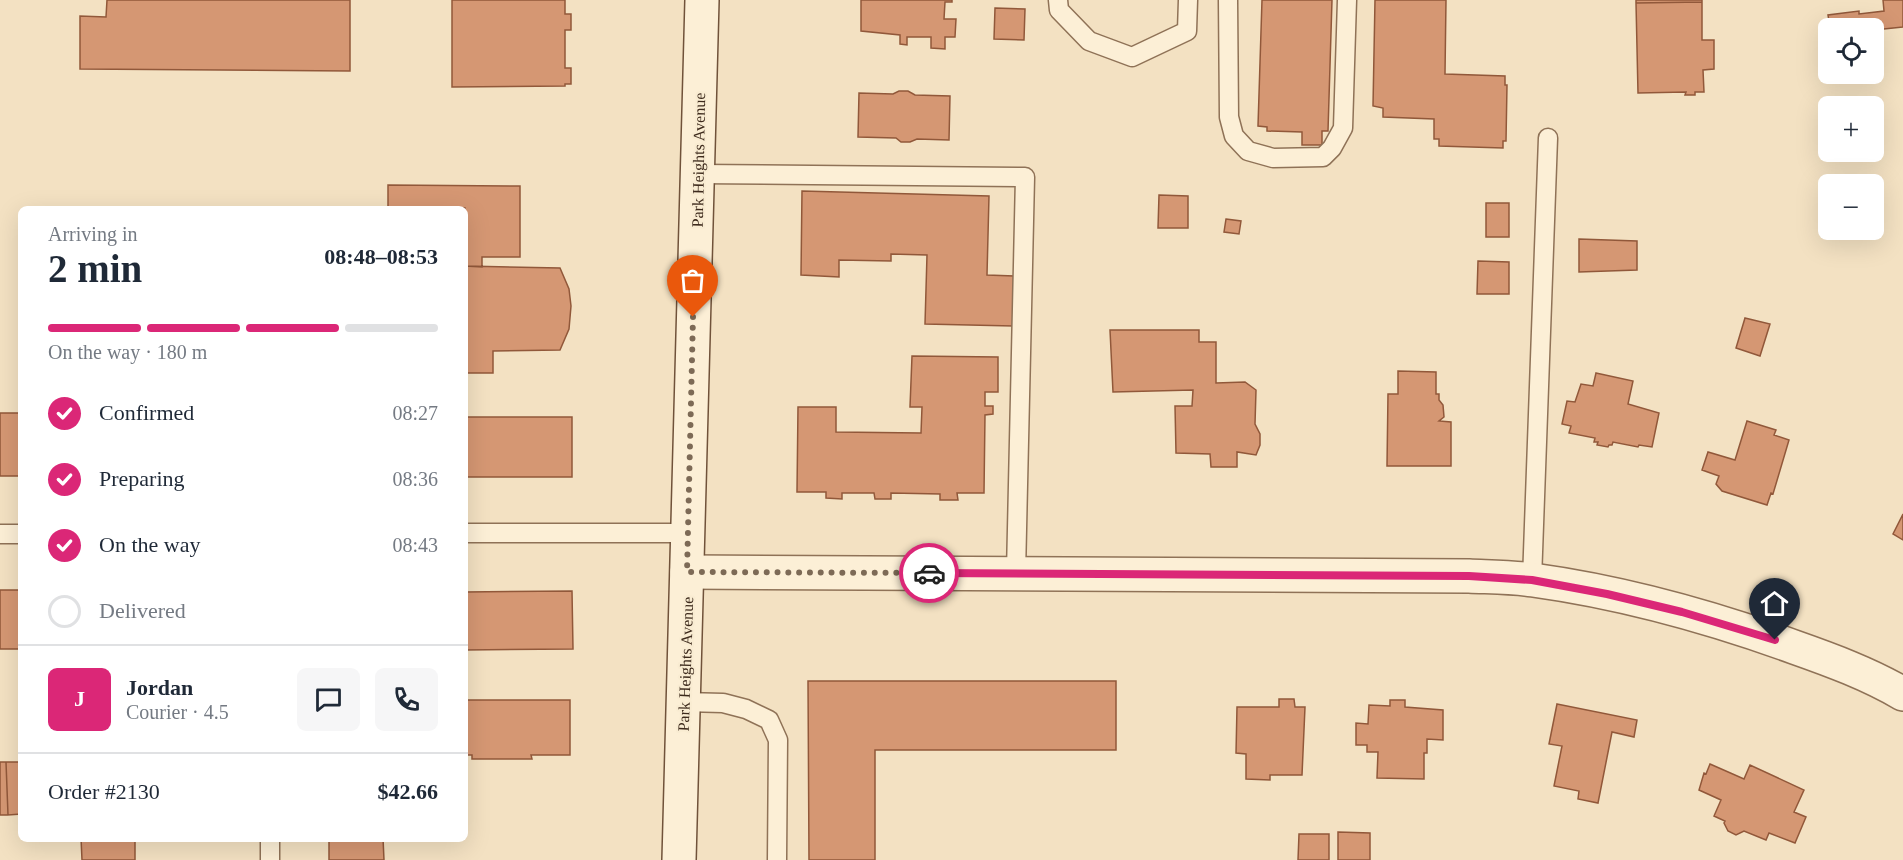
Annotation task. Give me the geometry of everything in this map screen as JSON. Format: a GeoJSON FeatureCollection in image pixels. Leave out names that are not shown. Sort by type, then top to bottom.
{"type":"FeatureCollection","features":[{"type":"Feature","properties":{"kind":"street","name":"Park Heights Avenue"},"geometry":{"type":"LineString","coordinates":[[679,860],[702,0]]}},
{"type":"Feature","properties":{"kind":"street"},"geometry":{"type":"LineString","coordinates":[[687,572],[1457,576],[1532,580],[1682,612],[1753,632],[1887,684],[1903,694]]}},
{"type":"Feature","properties":{"kind":"lane"},"geometry":{"type":"LineString","coordinates":[[1058,0],[1059,10],[1089,41],[1132,57],[1187,31],[1188,0]]}},
{"type":"Feature","properties":{"kind":"lane"},"geometry":{"type":"LineString","coordinates":[[1228,0],[1229,117],[1234,136],[1248,151],[1273,158],[1323,157],[1332,148],[1343,128],[1347,0]]}},
{"type":"Feature","properties":{"kind":"lane"},"geometry":{"type":"LineString","coordinates":[[1532,580],[1548,138]]}},
{"type":"Feature","properties":{"kind":"lane"},"geometry":{"type":"LineString","coordinates":[[697,174],[1025,177],[1016,573]]}},
{"type":"Feature","properties":{"kind":"lane"},"geometry":{"type":"LineString","coordinates":[[468,533],[688,533]]}},
{"type":"Feature","properties":{"kind":"lane"},"geometry":{"type":"LineString","coordinates":[[0,534],[18,534]]}},
{"type":"Feature","properties":{"kind":"lane"},"geometry":{"type":"LineString","coordinates":[[684,702],[723,703],[746,709],[769,720],[778,740],[777,860]]}},
{"type":"Feature","properties":{"kind":"lane"},"geometry":{"type":"LineString","coordinates":[[270,842],[270,860]]}},
{"type":"Feature","properties":{"kind":"building"},"geometry":{"type":"Polygon","coordinates":[[[107,0],[350,0],[350,71],[80,69],[80,16],[106,17],[107,0]]]}},
{"type":"Feature","properties":{"kind":"building"},"geometry":{"type":"Polygon","coordinates":[[[452,0],[565,0],[565,14],[571,14],[571,30],[565,30],[565,68],[571,68],[571,84],[565,84],[565,86],[452,87],[452,0]]]}},
{"type":"Feature","properties":{"kind":"building"},"geometry":{"type":"Polygon","coordinates":[[[861,0],[952,0],[952,2],[945,2],[944,19],[956,19],[955,37],[945,37],[945,49],[931,48],[931,37],[907,37],[907,45],[900,44],[900,35],[861,31],[861,0]]]}},
{"type":"Feature","properties":{"kind":"building"},"geometry":{"type":"Polygon","coordinates":[[[1262,0],[1332,0],[1328,131],[1322,131],[1322,145],[1302,145],[1302,132],[1267,131],[1267,127],[1258,126],[1262,0]]]}},
{"type":"Feature","properties":{"kind":"building"},"geometry":{"type":"Polygon","coordinates":[[[1375,0],[1446,0],[1445,74],[1505,76],[1505,85],[1507,85],[1506,141],[1503,141],[1503,148],[1439,146],[1439,139],[1434,139],[1434,119],[1383,117],[1383,108],[1373,106],[1375,0]]]}},
{"type":"Feature","properties":{"kind":"building"},"geometry":{"type":"Polygon","coordinates":[[[1636,0],[1702,0],[1702,2],[1636,3],[1636,0]]]}},
{"type":"Feature","properties":{"kind":"building"},"geometry":{"type":"Polygon","coordinates":[[[1883,0],[1903,0],[1903,27],[1884,29],[1884,18],[1828,18],[1828,15],[1859,11],[1859,14],[1884,11],[1883,0]]]}},
{"type":"Feature","properties":{"kind":"building"},"geometry":{"type":"Polygon","coordinates":[[[1702,2],[1702,40],[1714,40],[1714,69],[1703,70],[1704,92],[1695,92],[1695,95],[1685,95],[1686,92],[1638,93],[1636,3],[1702,2]]]}},
{"type":"Feature","properties":{"kind":"building"},"geometry":{"type":"Polygon","coordinates":[[[995,8],[1025,9],[1024,40],[994,39],[995,8]]]}},
{"type":"Feature","properties":{"kind":"building"},"geometry":{"type":"Polygon","coordinates":[[[908,91],[915,95],[950,96],[949,140],[917,139],[901,142],[896,138],[858,137],[859,93],[893,94],[908,91]]]}},
{"type":"Feature","properties":{"kind":"building"},"geometry":{"type":"Polygon","coordinates":[[[388,185],[520,186],[520,257],[482,257],[482,267],[468,266],[468,206],[388,206],[388,185]]]}},
{"type":"Feature","properties":{"kind":"building"},"geometry":{"type":"Polygon","coordinates":[[[802,191],[989,196],[987,275],[1014,276],[1013,326],[925,324],[927,255],[891,254],[891,261],[839,260],[839,277],[801,275],[802,191]]]}},
{"type":"Feature","properties":{"kind":"building"},"geometry":{"type":"Polygon","coordinates":[[[1159,195],[1188,196],[1188,228],[1158,228],[1159,195]]]}},
{"type":"Feature","properties":{"kind":"building"},"geometry":{"type":"Polygon","coordinates":[[[1486,203],[1509,203],[1509,237],[1486,237],[1486,203]]]}},
{"type":"Feature","properties":{"kind":"building"},"geometry":{"type":"Polygon","coordinates":[[[1226,219],[1241,221],[1239,234],[1224,232],[1226,219]]]}},
{"type":"Feature","properties":{"kind":"building"},"geometry":{"type":"Polygon","coordinates":[[[1579,239],[1637,241],[1637,270],[1579,272],[1579,239]]]}},
{"type":"Feature","properties":{"kind":"building"},"geometry":{"type":"Polygon","coordinates":[[[1478,261],[1509,262],[1509,294],[1477,294],[1478,261]]]}},
{"type":"Feature","properties":{"kind":"building"},"geometry":{"type":"Polygon","coordinates":[[[468,266],[560,268],[569,289],[571,306],[569,329],[560,350],[493,351],[493,373],[468,373],[468,266]]]}},
{"type":"Feature","properties":{"kind":"building"},"geometry":{"type":"Polygon","coordinates":[[[1745,318],[1770,324],[1760,356],[1736,348],[1745,318]]]}},
{"type":"Feature","properties":{"kind":"building"},"geometry":{"type":"Polygon","coordinates":[[[1110,330],[1199,330],[1199,342],[1216,342],[1216,383],[1245,382],[1256,390],[1255,424],[1260,434],[1260,445],[1256,455],[1237,452],[1237,467],[1211,467],[1210,454],[1176,453],[1175,406],[1192,406],[1193,390],[1113,392],[1110,330]]]}},
{"type":"Feature","properties":{"kind":"building"},"geometry":{"type":"Polygon","coordinates":[[[912,356],[998,357],[998,392],[985,392],[985,406],[993,406],[993,414],[985,415],[984,493],[957,493],[958,500],[940,500],[940,494],[891,493],[891,499],[875,499],[874,493],[842,493],[842,499],[826,498],[826,492],[797,492],[798,407],[836,407],[836,432],[921,433],[922,407],[910,407],[912,356]]]}},
{"type":"Feature","properties":{"kind":"building"},"geometry":{"type":"Polygon","coordinates":[[[1398,371],[1436,372],[1436,394],[1439,394],[1439,400],[1443,405],[1444,417],[1439,421],[1451,422],[1451,466],[1387,466],[1388,394],[1398,394],[1398,371]]]}},
{"type":"Feature","properties":{"kind":"building"},"geometry":{"type":"Polygon","coordinates":[[[1596,373],[1633,381],[1628,404],[1659,413],[1652,447],[1613,442],[1608,447],[1597,445],[1598,442],[1594,442],[1595,438],[1569,433],[1571,426],[1562,424],[1567,401],[1575,402],[1581,384],[1593,386],[1596,373]]]}},
{"type":"Feature","properties":{"kind":"building"},"geometry":{"type":"Polygon","coordinates":[[[0,413],[18,413],[18,476],[0,476],[0,413]]]}},
{"type":"Feature","properties":{"kind":"building"},"geometry":{"type":"Polygon","coordinates":[[[468,417],[572,417],[572,477],[468,477],[468,417]]]}},
{"type":"Feature","properties":{"kind":"building"},"geometry":{"type":"Polygon","coordinates":[[[1747,421],[1776,430],[1774,435],[1789,440],[1773,494],[1771,493],[1767,505],[1722,491],[1716,484],[1719,476],[1702,470],[1708,452],[1735,460],[1747,421]]]}},
{"type":"Feature","properties":{"kind":"building"},"geometry":{"type":"Polygon","coordinates":[[[1903,514],[1903,540],[1893,534],[1903,514]]]}},
{"type":"Feature","properties":{"kind":"building"},"geometry":{"type":"Polygon","coordinates":[[[0,590],[18,590],[18,649],[0,649],[0,590]]]}},
{"type":"Feature","properties":{"kind":"building"},"geometry":{"type":"Polygon","coordinates":[[[572,591],[573,649],[468,650],[468,592],[572,591]]]}},
{"type":"Feature","properties":{"kind":"building"},"geometry":{"type":"Polygon","coordinates":[[[808,681],[1116,681],[1116,750],[875,750],[875,860],[809,860],[808,681]]]}},
{"type":"Feature","properties":{"kind":"building"},"geometry":{"type":"Polygon","coordinates":[[[1279,699],[1294,699],[1295,707],[1305,707],[1302,775],[1270,775],[1270,780],[1246,779],[1246,754],[1236,753],[1237,707],[1279,707],[1279,699]]]}},
{"type":"Feature","properties":{"kind":"building"},"geometry":{"type":"Polygon","coordinates":[[[468,700],[570,700],[570,755],[531,755],[532,759],[472,759],[472,755],[468,755],[468,700]]]}},
{"type":"Feature","properties":{"kind":"building"},"geometry":{"type":"Polygon","coordinates":[[[1390,700],[1405,700],[1405,707],[1443,710],[1443,740],[1427,739],[1427,753],[1424,753],[1424,779],[1377,778],[1378,752],[1367,752],[1367,745],[1356,745],[1356,723],[1368,724],[1369,705],[1390,706],[1390,700]]]}},
{"type":"Feature","properties":{"kind":"building"},"geometry":{"type":"Polygon","coordinates":[[[1557,704],[1637,720],[1634,737],[1612,732],[1598,803],[1578,799],[1579,791],[1554,786],[1562,746],[1549,744],[1557,704]]]}},
{"type":"Feature","properties":{"kind":"building"},"geometry":{"type":"Polygon","coordinates":[[[0,762],[6,762],[8,815],[0,815],[0,762]]]}},
{"type":"Feature","properties":{"kind":"building"},"geometry":{"type":"Polygon","coordinates":[[[6,762],[18,762],[18,814],[8,815],[6,762]]]}},
{"type":"Feature","properties":{"kind":"building"},"geometry":{"type":"Polygon","coordinates":[[[1710,764],[1744,779],[1750,765],[1804,790],[1794,812],[1806,817],[1795,843],[1769,833],[1766,840],[1744,831],[1736,835],[1728,831],[1725,821],[1714,816],[1721,800],[1699,790],[1704,773],[1706,774],[1710,764]]]}},
{"type":"Feature","properties":{"kind":"building"},"geometry":{"type":"Polygon","coordinates":[[[1338,832],[1370,833],[1370,860],[1338,860],[1338,832]]]}},
{"type":"Feature","properties":{"kind":"building"},"geometry":{"type":"Polygon","coordinates":[[[1299,834],[1329,834],[1329,860],[1298,860],[1299,834]]]}},
{"type":"Feature","properties":{"kind":"building"},"geometry":{"type":"Polygon","coordinates":[[[81,842],[135,842],[135,860],[82,860],[81,842]]]}},
{"type":"Feature","properties":{"kind":"building"},"geometry":{"type":"Polygon","coordinates":[[[329,842],[383,842],[384,860],[329,860],[329,842]]]}},
{"type":"Feature","properties":{"kind":"way so far"},"geometry":{"type":"LineString","coordinates":[[693,317],[687,572],[929,573]]}},
{"type":"Feature","properties":{"kind":"route"},"geometry":{"type":"LineString","coordinates":[[929,573],[1469,576],[1532,580],[1607,594],[1682,612],[1775,640]]}}]}
